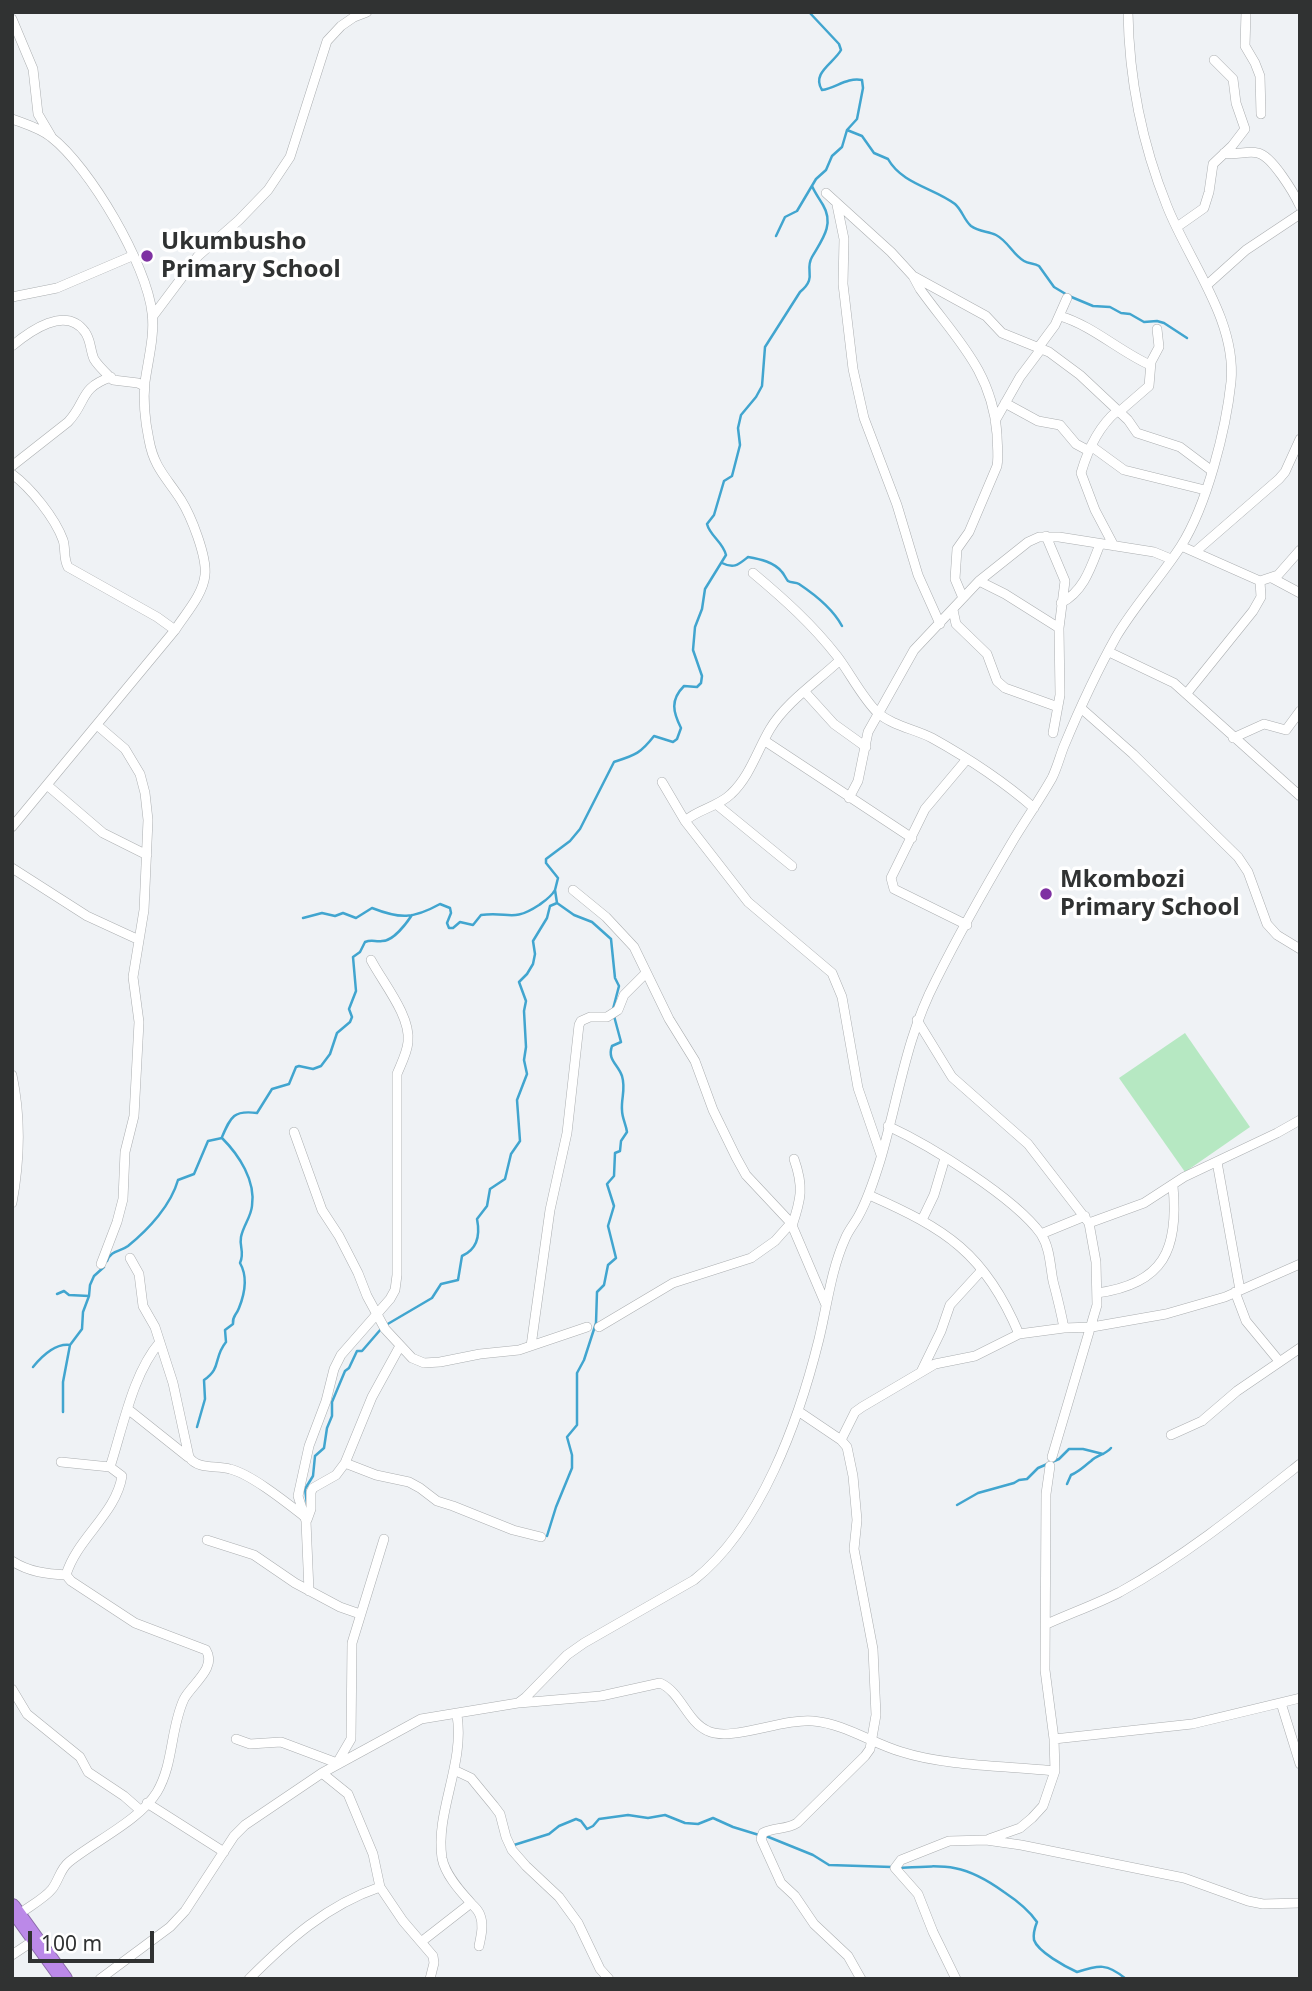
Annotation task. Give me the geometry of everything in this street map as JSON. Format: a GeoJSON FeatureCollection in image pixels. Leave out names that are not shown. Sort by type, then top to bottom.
{"type":"FeatureCollection","features":[{"type":"Feature","properties":{"kind":"highway"},"geometry":{"type":"LineString","coordinates":[[15,1911],[64,1979]]}},
{"type":"Feature","properties":{"kind":"street"},"geometry":{"type":"LineString","coordinates":[[153,316],[198,256],[268,190],[290,157],[327,41],[341,26],[367,12]]}},
{"type":"Feature","properties":{"kind":"street"},"geometry":{"type":"LineString","coordinates":[[518,1703],[567,1655],[694,1580],[720,1557],[754,1506],[798,1411],[845,1239],[869,1195],[881,1157],[903,1065],[917,1020],[1010,846],[1054,774],[1064,745],[1118,634],[1181,546],[1194,523],[1212,471],[1227,408],[1231,375],[1229,348],[1207,285],[1177,227],[1155,175],[1140,124],[1134,89],[1128,12]]}},
{"type":"Feature","properties":{"kind":"street"},"geometry":{"type":"LineString","coordinates":[[1246,12],[1245,46],[1260,76],[1261,114]]}},
{"type":"Feature","properties":{"kind":"street"},"geometry":{"type":"LineString","coordinates":[[12,19],[33,69],[38,114],[51,137],[76,162],[97,190],[148,289],[153,316],[144,386],[145,414],[155,461],[185,508],[201,546],[205,574],[197,595],[175,630],[12,827]]}},
{"type":"Feature","properties":{"kind":"street"},"geometry":{"type":"LineString","coordinates":[[1177,227],[1204,208],[1213,164],[1245,129],[1236,103],[1233,79],[1214,60]]}},
{"type":"Feature","properties":{"kind":"street"},"geometry":{"type":"LineString","coordinates":[[12,119],[51,137]]}},
{"type":"Feature","properties":{"kind":"street"},"geometry":{"type":"LineString","coordinates":[[12,126],[25,124]]}},
{"type":"Feature","properties":{"kind":"street"},"geometry":{"type":"LineString","coordinates":[[1224,153],[1254,152],[1264,155],[1300,206]]}},
{"type":"Feature","properties":{"kind":"street"},"geometry":{"type":"LineString","coordinates":[[826,193],[891,252],[913,276],[981,372],[995,421],[999,458],[969,532],[957,549],[955,579],[963,598]]}},
{"type":"Feature","properties":{"kind":"street"},"geometry":{"type":"LineString","coordinates":[[836,204],[844,239],[843,284],[853,369],[864,418],[897,505],[918,575],[940,625]]}},
{"type":"Feature","properties":{"kind":"street"},"geometry":{"type":"LineString","coordinates":[[1207,285],[1246,250],[1300,214]]}},
{"type":"Feature","properties":{"kind":"street"},"geometry":{"type":"LineString","coordinates":[[12,297],[57,288],[132,256]]}},
{"type":"Feature","properties":{"kind":"street"},"geometry":{"type":"LineString","coordinates":[[913,276],[986,316],[1002,333],[1040,348],[1071,367],[1138,433],[1180,447],[1212,471]]}},
{"type":"Feature","properties":{"kind":"street"},"geometry":{"type":"LineString","coordinates":[[995,421],[1060,316],[1067,298]]}},
{"type":"Feature","properties":{"kind":"street"},"geometry":{"type":"LineString","coordinates":[[1060,316],[1088,328],[1150,365]]}},
{"type":"Feature","properties":{"kind":"street"},"geometry":{"type":"LineString","coordinates":[[12,346],[37,327],[49,323],[73,322],[85,331],[95,359],[111,377],[144,386]]}},
{"type":"Feature","properties":{"kind":"street"},"geometry":{"type":"LineString","coordinates":[[1114,546],[1080,473],[1103,423],[1147,389],[1150,382],[1150,365],[1159,347],[1157,329]]}},
{"type":"Feature","properties":{"kind":"street"},"geometry":{"type":"LineString","coordinates":[[12,466],[76,414],[92,386],[111,377]]}},
{"type":"Feature","properties":{"kind":"street"},"geometry":{"type":"LineString","coordinates":[[1005,403],[1038,421],[1060,425],[1076,444],[1090,448],[1124,470],[1205,490]]}},
{"type":"Feature","properties":{"kind":"street"},"geometry":{"type":"LineString","coordinates":[[1195,552],[1279,479],[1300,439]]}},
{"type":"Feature","properties":{"kind":"street"},"geometry":{"type":"LineString","coordinates":[[12,474],[27,487],[46,511],[64,542],[64,559],[68,567],[175,630]]}},
{"type":"Feature","properties":{"kind":"street"},"geometry":{"type":"LineString","coordinates":[[849,798],[858,781],[868,732],[878,712],[894,691],[914,650],[979,581],[1028,542],[1046,536],[1154,552],[1171,559]]}},
{"type":"Feature","properties":{"kind":"street"},"geometry":{"type":"LineString","coordinates":[[1046,536],[1065,578],[1059,628],[1061,674],[1053,733]]}},
{"type":"Feature","properties":{"kind":"street"},"geometry":{"type":"LineString","coordinates":[[1061,603],[1074,596],[1079,589],[1100,544]]}},
{"type":"Feature","properties":{"kind":"street"},"geometry":{"type":"LineString","coordinates":[[1181,546],[1260,581],[1278,575],[1300,550]]}},
{"type":"Feature","properties":{"kind":"street"},"geometry":{"type":"LineString","coordinates":[[753,573],[794,607],[840,660],[878,712],[967,759],[1034,808]]}},
{"type":"Feature","properties":{"kind":"street"},"geometry":{"type":"LineString","coordinates":[[1272,578],[1300,593]]}},
{"type":"Feature","properties":{"kind":"street"},"geometry":{"type":"LineString","coordinates":[[979,581],[1006,594],[1059,628]]}},
{"type":"Feature","properties":{"kind":"street"},"geometry":{"type":"LineString","coordinates":[[1187,693],[1252,611],[1261,597],[1260,581]]}},
{"type":"Feature","properties":{"kind":"street"},"geometry":{"type":"LineString","coordinates":[[953,610],[956,624],[987,654],[997,681],[1005,688],[1058,707]]}},
{"type":"Feature","properties":{"kind":"street"},"geometry":{"type":"LineString","coordinates":[[1109,652],[1174,683],[1300,796]]}},
{"type":"Feature","properties":{"kind":"street"},"geometry":{"type":"LineString","coordinates":[[685,821],[730,795],[746,777],[780,716],[840,660]]}},
{"type":"Feature","properties":{"kind":"street"},"geometry":{"type":"LineString","coordinates":[[805,692],[834,724],[866,747]]}},
{"type":"Feature","properties":{"kind":"street"},"geometry":{"type":"LineString","coordinates":[[1082,709],[1133,754],[1238,857],[1248,873],[1267,924],[1277,935],[1300,949]]}},
{"type":"Feature","properties":{"kind":"street"},"geometry":{"type":"LineString","coordinates":[[1233,738],[1264,724],[1286,730],[1300,711]]}},
{"type":"Feature","properties":{"kind":"street"},"geometry":{"type":"LineString","coordinates":[[97,725],[125,749],[140,774],[148,820],[144,910],[137,939],[133,977],[139,1021],[134,1116],[125,1152],[123,1199],[101,1264]]}},
{"type":"Feature","properties":{"kind":"street"},"geometry":{"type":"LineString","coordinates":[[765,740],[912,838]]}},
{"type":"Feature","properties":{"kind":"street"},"geometry":{"type":"LineString","coordinates":[[967,759],[925,809],[891,878],[894,889],[967,925]]}},
{"type":"Feature","properties":{"kind":"street"},"geometry":{"type":"LineString","coordinates":[[662,782],[685,821],[748,902],[832,973],[842,997],[858,1088],[881,1157]]}},
{"type":"Feature","properties":{"kind":"street"},"geometry":{"type":"LineString","coordinates":[[47,785],[103,833],[147,855]]}},
{"type":"Feature","properties":{"kind":"street"},"geometry":{"type":"LineString","coordinates":[[716,804],[792,866]]}},
{"type":"Feature","properties":{"kind":"street"},"geometry":{"type":"LineString","coordinates":[[12,868],[87,916],[137,939]]}},
{"type":"Feature","properties":{"kind":"street"},"geometry":{"type":"LineString","coordinates":[[573,890],[622,932],[634,947],[669,1019],[695,1061],[713,1110],[746,1175],[791,1225],[826,1305]]}},
{"type":"Feature","properties":{"kind":"street"},"geometry":{"type":"LineString","coordinates":[[309,1591],[306,1519],[298,1496],[309,1446],[326,1401],[334,1369],[347,1346],[390,1299],[395,1290],[397,1275],[397,1074],[405,1055],[408,1034],[399,1008],[371,960]]}},
{"type":"Feature","properties":{"kind":"street"},"geometry":{"type":"LineString","coordinates":[[531,1346],[550,1210],[567,1133],[579,1025],[590,1017],[607,1017],[618,1010],[624,996],[646,973]]}},
{"type":"Feature","properties":{"kind":"street"},"geometry":{"type":"LineString","coordinates":[[917,1020],[952,1077],[1028,1144],[1087,1219],[1096,1262],[1097,1293],[1092,1327],[1061,1419],[1046,1494],[1045,1670],[1055,1739],[1055,1771],[1043,1806],[1020,1828],[986,1840]]}},
{"type":"Feature","properties":{"kind":"street"},"geometry":{"type":"LineString","coordinates":[[12,1075],[18,1129],[18,1161],[12,1203]]}},
{"type":"Feature","properties":{"kind":"street"},"geometry":{"type":"LineString","coordinates":[[1041,1234],[1144,1203],[1184,1177],[1300,1120]]}},
{"type":"Feature","properties":{"kind":"street"},"geometry":{"type":"LineString","coordinates":[[888,1126],[918,1140],[945,1158],[1009,1204],[1041,1234],[1047,1247],[1064,1328]]}},
{"type":"Feature","properties":{"kind":"street"},"geometry":{"type":"LineString","coordinates":[[294,1132],[321,1210],[339,1236],[358,1273],[366,1296],[385,1329],[412,1358],[424,1363],[519,1350],[587,1327]]}},
{"type":"Feature","properties":{"kind":"street"},"geometry":{"type":"LineString","coordinates":[[922,1220],[934,1195],[945,1158]]}},
{"type":"Feature","properties":{"kind":"street"},"geometry":{"type":"LineString","coordinates":[[599,1327],[673,1283],[751,1258],[775,1241],[791,1225],[800,1202],[802,1183],[794,1159]]}},
{"type":"Feature","properties":{"kind":"street"},"geometry":{"type":"LineString","coordinates":[[1217,1162],[1238,1291],[1246,1321],[1279,1361]]}},
{"type":"Feature","properties":{"kind":"street"},"geometry":{"type":"LineString","coordinates":[[1097,1293],[1127,1287],[1144,1278],[1164,1259],[1170,1244],[1174,1217],[1173,1186]]}},
{"type":"Feature","properties":{"kind":"street"},"geometry":{"type":"LineString","coordinates":[[869,1195],[922,1220],[969,1254],[999,1291],[1019,1334]]}},
{"type":"Feature","properties":{"kind":"street"},"geometry":{"type":"LineString","coordinates":[[130,1258],[139,1274],[143,1306],[160,1342],[180,1408],[188,1457]]}},
{"type":"Feature","properties":{"kind":"street"},"geometry":{"type":"LineString","coordinates":[[841,1440],[855,1412],[935,1364],[975,1356],[1019,1334],[1092,1327],[1166,1314],[1238,1291],[1300,1264]]}},
{"type":"Feature","properties":{"kind":"street"},"geometry":{"type":"LineString","coordinates":[[921,1372],[950,1305],[982,1270]]}},
{"type":"Feature","properties":{"kind":"street"},"geometry":{"type":"LineString","coordinates":[[110,1467],[136,1382],[148,1357],[160,1342]]}},
{"type":"Feature","properties":{"kind":"street"},"geometry":{"type":"LineString","coordinates":[[306,1519],[310,1514],[313,1488],[336,1475],[345,1463],[372,1398],[400,1346]]}},
{"type":"Feature","properties":{"kind":"street"},"geometry":{"type":"LineString","coordinates":[[1171,1435],[1202,1421],[1237,1391],[1300,1348]]}},
{"type":"Feature","properties":{"kind":"street"},"geometry":{"type":"LineString","coordinates":[[129,1410],[197,1465],[232,1469],[249,1477],[306,1519]]}},
{"type":"Feature","properties":{"kind":"street"},"geometry":{"type":"LineString","coordinates":[[798,1411],[841,1440],[847,1447],[850,1458],[857,1520],[854,1549],[873,1649],[876,1715],[873,1739],[865,1756],[797,1823],[785,1829],[767,1831],[761,1839],[781,1883],[795,1896],[814,1924],[848,1955],[861,1979]]}},
{"type":"Feature","properties":{"kind":"street"},"geometry":{"type":"LineString","coordinates":[[61,1462],[110,1467],[122,1476],[109,1508],[90,1532],[66,1575]]}},
{"type":"Feature","properties":{"kind":"street"},"geometry":{"type":"LineString","coordinates":[[345,1463],[376,1475],[409,1482],[436,1501],[513,1530],[541,1537]]}},
{"type":"Feature","properties":{"kind":"street"},"geometry":{"type":"LineString","coordinates":[[1047,1624],[1117,1593],[1154,1572],[1204,1539],[1300,1464]]}},
{"type":"Feature","properties":{"kind":"street"},"geometry":{"type":"LineString","coordinates":[[337,1763],[351,1740],[352,1643],[384,1539]]}},
{"type":"Feature","properties":{"kind":"street"},"geometry":{"type":"LineString","coordinates":[[207,1540],[254,1555],[309,1591],[340,1608],[360,1614]]}},
{"type":"Feature","properties":{"kind":"street"},"geometry":{"type":"LineString","coordinates":[[12,1561],[22,1567],[45,1573],[66,1575],[135,1623],[198,1645],[209,1655],[209,1665],[188,1691],[181,1706],[169,1766],[156,1794],[144,1807],[66,1864],[52,1889],[15,1911]]}},
{"type":"Feature","properties":{"kind":"street"},"geometry":{"type":"LineString","coordinates":[[100,1979],[170,1927],[185,1911],[234,1836],[245,1825],[337,1763],[421,1719],[518,1703],[601,1696],[660,1683],[668,1687],[698,1726],[709,1732],[725,1734],[808,1720],[831,1723],[911,1755],[1055,1771]]}},
{"type":"Feature","properties":{"kind":"street"},"geometry":{"type":"LineString","coordinates":[[12,1689],[27,1714],[80,1757],[88,1772],[124,1796],[224,1852]]}},
{"type":"Feature","properties":{"kind":"street"},"geometry":{"type":"LineString","coordinates":[[1055,1739],[1192,1724],[1300,1698]]}},
{"type":"Feature","properties":{"kind":"street"},"geometry":{"type":"LineString","coordinates":[[1282,1703],[1300,1764]]}},
{"type":"Feature","properties":{"kind":"street"},"geometry":{"type":"LineString","coordinates":[[457,1714],[459,1728],[443,1825],[442,1858],[447,1874],[480,1913],[482,1924],[479,1946]]}},
{"type":"Feature","properties":{"kind":"street"},"geometry":{"type":"LineString","coordinates":[[236,1739],[250,1744],[281,1742],[337,1763]]}},
{"type":"Feature","properties":{"kind":"street"},"geometry":{"type":"LineString","coordinates":[[454,1770],[471,1778],[500,1814],[512,1850],[559,1897],[578,1923],[600,1969],[609,1979]]}},
{"type":"Feature","properties":{"kind":"street"},"geometry":{"type":"LineString","coordinates":[[322,1773],[348,1794],[355,1807],[373,1854],[380,1887],[403,1921],[433,1956],[430,1979]]}},
{"type":"Feature","properties":{"kind":"street"},"geometry":{"type":"LineString","coordinates":[[1020,1828],[1021,1845]]}},
{"type":"Feature","properties":{"kind":"street"},"geometry":{"type":"LineString","coordinates":[[956,1979],[918,1894],[896,1870],[901,1860],[949,1841],[986,1840],[1021,1845],[1184,1878],[1248,1901],[1263,1904],[1300,1903]]}},
{"type":"Feature","properties":{"kind":"street"},"geometry":{"type":"LineString","coordinates":[[249,1979],[313,1920],[380,1887]]}},
{"type":"Feature","properties":{"kind":"street"},"geometry":{"type":"LineString","coordinates":[[421,1942],[471,1903]]}},
{"type":"Feature","properties":{"kind":"street"},"geometry":{"type":"LineString","coordinates":[[12,1955],[36,1939]]}},
{"type":"Feature","properties":{"kind":"green space"},"geometry":{"type":"Polygon","coordinates":[[[1185,1033],[1250,1127],[1185,1172],[1119,1078],[1185,1033]]]}},
{"type":"Feature","properties":{"kind":"waterway"},"geometry":{"type":"LineString","coordinates":[[776,236],[785,217],[797,211],[816,179],[826,170],[832,156],[842,147],[847,130],[857,119],[863,88],[862,80],[857,79],[822,90],[819,84],[821,73],[841,50],[839,44],[809,12]]}},
{"type":"Feature","properties":{"kind":"waterway"},"geometry":{"type":"LineString","coordinates":[[847,130],[862,136],[874,153],[888,159],[901,174],[955,204],[971,226],[996,235],[1020,258],[1039,266],[1054,287],[1093,306],[1110,307],[1144,322],[1164,323],[1187,338]]}},
{"type":"Feature","properties":{"kind":"waterway"},"geometry":{"type":"LineString","coordinates":[[613,1009],[619,986],[615,978],[611,939],[592,922],[574,915],[557,903],[555,890],[558,878],[546,863],[546,859],[570,841],[580,829],[614,762],[637,753],[654,736],[673,742],[677,739],[681,728],[675,711],[676,696],[684,686],[697,687],[701,683],[702,676],[693,650],[695,627],[702,609],[705,589],[726,555],[707,524],[714,515],[724,481],[732,476],[740,445],[738,428],[741,415],[762,386],[765,347],[808,282],[810,262],[827,226],[826,212],[812,186]]}},
{"type":"Feature","properties":{"kind":"waterway"},"geometry":{"type":"LineString","coordinates":[[722,563],[736,565],[748,557],[771,563],[788,581],[799,584],[823,602],[842,626]]}},
{"type":"Feature","properties":{"kind":"waterway"},"geometry":{"type":"LineString","coordinates":[[303,918],[322,913],[335,916],[343,913],[356,918],[372,908],[406,916],[440,904],[450,908],[447,923],[449,928],[453,928],[460,922],[473,925],[481,915],[522,914],[544,902],[555,890]]}},
{"type":"Feature","properties":{"kind":"waterway"},"geometry":{"type":"LineString","coordinates":[[386,1325],[432,1298],[441,1284],[458,1280],[462,1256],[472,1249],[477,1240],[477,1219],[487,1206],[490,1189],[505,1179],[511,1154],[520,1141],[517,1100],[527,1074],[524,1060],[526,1001],[519,982],[533,964],[533,941],[547,918],[550,906],[557,903]]}},
{"type":"Feature","properties":{"kind":"waterway"},"geometry":{"type":"LineString","coordinates":[[222,1137],[234,1116],[257,1113],[272,1089],[289,1084],[296,1067],[313,1069],[321,1066],[330,1054],[337,1033],[352,1017],[349,1009],[356,991],[353,957],[360,952],[365,942],[382,941],[395,935],[412,915]]}},
{"type":"Feature","properties":{"kind":"waterway"},"geometry":{"type":"LineString","coordinates":[[547,1536],[572,1468],[567,1437],[577,1425],[577,1373],[596,1323],[597,1292],[604,1285],[608,1265],[616,1258],[608,1226],[614,1206],[607,1184],[614,1176],[615,1153],[620,1151],[621,1141],[627,1132],[622,1113],[623,1081],[611,1055],[612,1046],[621,1042],[614,1016]]}},
{"type":"Feature","properties":{"kind":"waterway"},"geometry":{"type":"LineString","coordinates":[[107,1261],[113,1253],[128,1246],[144,1232],[165,1207],[178,1180],[194,1174],[208,1141],[222,1138]]}},
{"type":"Feature","properties":{"kind":"waterway"},"geometry":{"type":"LineString","coordinates":[[197,1427],[205,1399],[204,1380],[215,1367],[226,1342],[225,1330],[233,1324],[243,1297],[245,1279],[240,1263],[241,1241],[253,1197],[245,1169],[222,1138]]}},
{"type":"Feature","properties":{"kind":"waterway"},"geometry":{"type":"LineString","coordinates":[[63,1412],[63,1382],[70,1345],[82,1329],[90,1285],[94,1276],[104,1267]]}},
{"type":"Feature","properties":{"kind":"waterway"},"geometry":{"type":"LineString","coordinates":[[57,1294],[64,1291],[69,1295],[89,1296]]}},
{"type":"Feature","properties":{"kind":"waterway"},"geometry":{"type":"LineString","coordinates":[[307,1504],[305,1489],[313,1476],[315,1456],[324,1448],[332,1416],[332,1402],[345,1371],[357,1351],[362,1351],[381,1329]]}},
{"type":"Feature","properties":{"kind":"waterway"},"geometry":{"type":"LineString","coordinates":[[33,1367],[54,1348],[70,1345]]}},
{"type":"Feature","properties":{"kind":"waterway"},"geometry":{"type":"LineString","coordinates":[[1067,1484],[1071,1475],[1111,1448]]}},
{"type":"Feature","properties":{"kind":"waterway"},"geometry":{"type":"LineString","coordinates":[[957,1505],[978,1493],[1027,1479],[1038,1468],[1059,1459],[1069,1449],[1103,1454]]}},
{"type":"Feature","properties":{"kind":"waterway"},"geometry":{"type":"LineString","coordinates":[[514,1845],[549,1834],[559,1826],[576,1819],[587,1829],[599,1819],[628,1815],[648,1818],[665,1815],[685,1823],[698,1824],[713,1818],[759,1835]]}},
{"type":"Feature","properties":{"kind":"waterway"},"geometry":{"type":"LineString","coordinates":[[766,1836],[813,1855],[829,1865],[892,1867]]}},
{"type":"Feature","properties":{"kind":"waterway"},"geometry":{"type":"LineString","coordinates":[[899,1868],[954,1868],[977,1876],[1009,1895],[1030,1913],[1037,1922],[1034,1940],[1053,1959],[1077,1972],[1103,1967],[1126,1979]]}},
{"type":"Feature","properties":{"kind":"place","name":"Ukumbusho Primary School"},"geometry":{"type":"Point","coordinates":[147,256]}},
{"type":"Feature","properties":{"kind":"place","name":"Mkombozi Primary School"},"geometry":{"type":"Point","coordinates":[1046,894]}}]}
